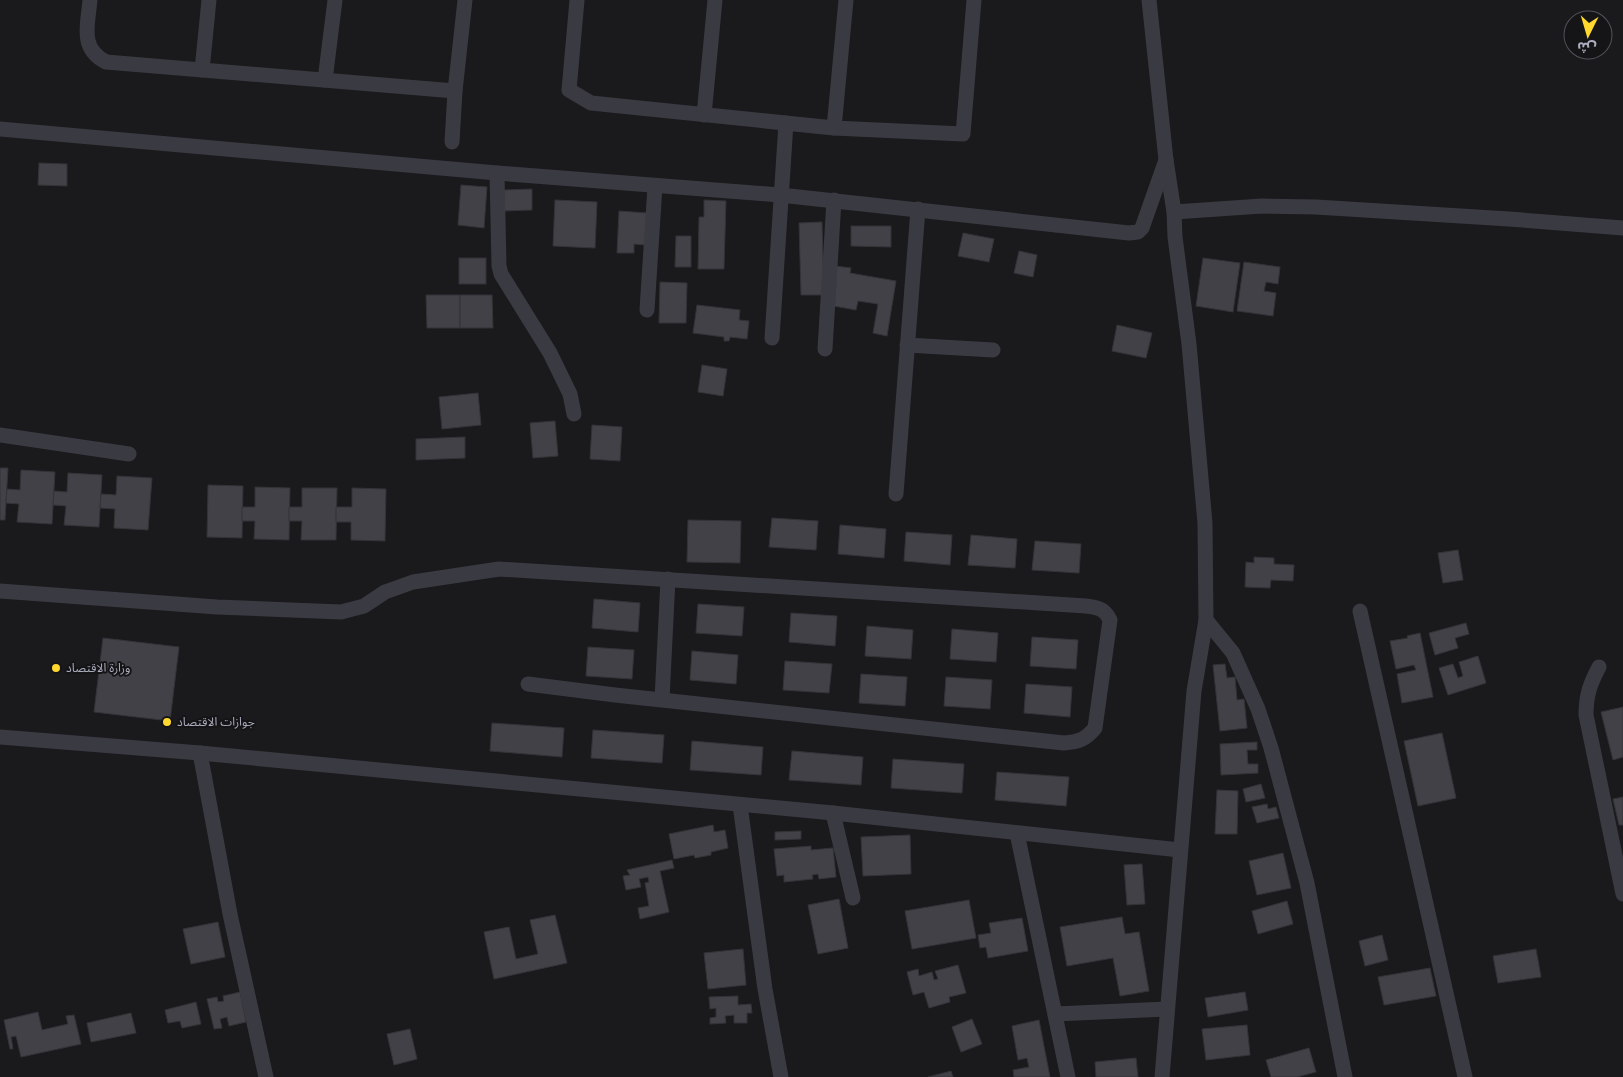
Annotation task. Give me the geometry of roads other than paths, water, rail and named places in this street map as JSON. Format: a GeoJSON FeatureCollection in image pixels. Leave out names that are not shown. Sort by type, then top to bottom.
{"type":"FeatureCollection","features":[{"type":"Feature","properties":{"kind":"street"},"geometry":{"type":"LineString","coordinates":[[90,0],[87,41],[96,57],[106,62],[455,91]]}},
{"type":"Feature","properties":{"kind":"street"},"geometry":{"type":"LineString","coordinates":[[202,70],[209,0]]}},
{"type":"Feature","properties":{"kind":"street"},"geometry":{"type":"LineString","coordinates":[[325,80],[335,0]]}},
{"type":"Feature","properties":{"kind":"street"},"geometry":{"type":"LineString","coordinates":[[452,142],[455,91],[465,0]]}},
{"type":"Feature","properties":{"kind":"street"},"geometry":{"type":"LineString","coordinates":[[577,0],[569,90],[591,103],[834,128],[963,134],[974,0]]}},
{"type":"Feature","properties":{"kind":"street"},"geometry":{"type":"LineString","coordinates":[[704,115],[716,0]]}},
{"type":"Feature","properties":{"kind":"street"},"geometry":{"type":"LineString","coordinates":[[834,128],[846,0]]}},
{"type":"Feature","properties":{"kind":"street"},"geometry":{"type":"LineString","coordinates":[[1149,0],[1166,160],[1189,344],[1205,523],[1206,620],[1194,691],[1162,1077]]}},
{"type":"Feature","properties":{"kind":"street"},"geometry":{"type":"LineString","coordinates":[[772,338],[786,123]]}},
{"type":"Feature","properties":{"kind":"street"},"geometry":{"type":"LineString","coordinates":[[0,129],[496,173],[780,194],[1134,233],[1142,228],[1166,160]]}},
{"type":"Feature","properties":{"kind":"street"},"geometry":{"type":"LineString","coordinates":[[496,173],[499,266],[501,274],[550,353],[570,394],[574,414]]}},
{"type":"Feature","properties":{"kind":"street"},"geometry":{"type":"LineString","coordinates":[[647,310],[655,186]]}},
{"type":"Feature","properties":{"kind":"street"},"geometry":{"type":"LineString","coordinates":[[825,349],[834,200]]}},
{"type":"Feature","properties":{"kind":"street"},"geometry":{"type":"LineString","coordinates":[[1174,212],[1262,206],[1316,207],[1623,228]]}},
{"type":"Feature","properties":{"kind":"street"},"geometry":{"type":"LineString","coordinates":[[896,494],[918,209]]}},
{"type":"Feature","properties":{"kind":"street"},"geometry":{"type":"LineString","coordinates":[[907,346],[993,350]]}},
{"type":"Feature","properties":{"kind":"street"},"geometry":{"type":"LineString","coordinates":[[0,435],[129,454]]}},
{"type":"Feature","properties":{"kind":"street"},"geometry":{"type":"LineString","coordinates":[[0,591],[217,606],[341,612],[364,606],[385,592],[413,582],[499,569],[1086,606],[1106,612],[1110,620],[1095,728],[1079,742],[1054,742],[662,698],[614,695],[528,684]]}},
{"type":"Feature","properties":{"kind":"street"},"geometry":{"type":"LineString","coordinates":[[662,698],[668,579]]}},
{"type":"Feature","properties":{"kind":"street"},"geometry":{"type":"LineString","coordinates":[[1360,611],[1465,1077]]}},
{"type":"Feature","properties":{"kind":"street"},"geometry":{"type":"LineString","coordinates":[[1206,620],[1234,653],[1258,709],[1271,748],[1307,883],[1345,1077]]}},
{"type":"Feature","properties":{"kind":"street"},"geometry":{"type":"LineString","coordinates":[[1599,667],[1590,684],[1586,700],[1586,714],[1623,889]]}},
{"type":"Feature","properties":{"kind":"street"},"geometry":{"type":"LineString","coordinates":[[0,737],[200,753],[833,813],[1180,850]]}},
{"type":"Feature","properties":{"kind":"street"},"geometry":{"type":"LineString","coordinates":[[200,753],[230,914],[266,1077]]}},
{"type":"Feature","properties":{"kind":"street"},"geometry":{"type":"LineString","coordinates":[[740,805],[765,989],[781,1077]]}},
{"type":"Feature","properties":{"kind":"street"},"geometry":{"type":"LineString","coordinates":[[833,813],[853,898]]}},
{"type":"Feature","properties":{"kind":"street"},"geometry":{"type":"LineString","coordinates":[[1017,833],[1068,1077]]}},
{"type":"Feature","properties":{"kind":"street"},"geometry":{"type":"LineString","coordinates":[[1055,1014],[1167,1009]]}},
{"type":"Feature","properties":{"kind":"place","name":"وزارة الاقتصاد"},"geometry":{"type":"Point","coordinates":[56,668]}},
{"type":"Feature","properties":{"kind":"place","name":"جوازات الاقتصاد"},"geometry":{"type":"Point","coordinates":[167,722]}}]}
